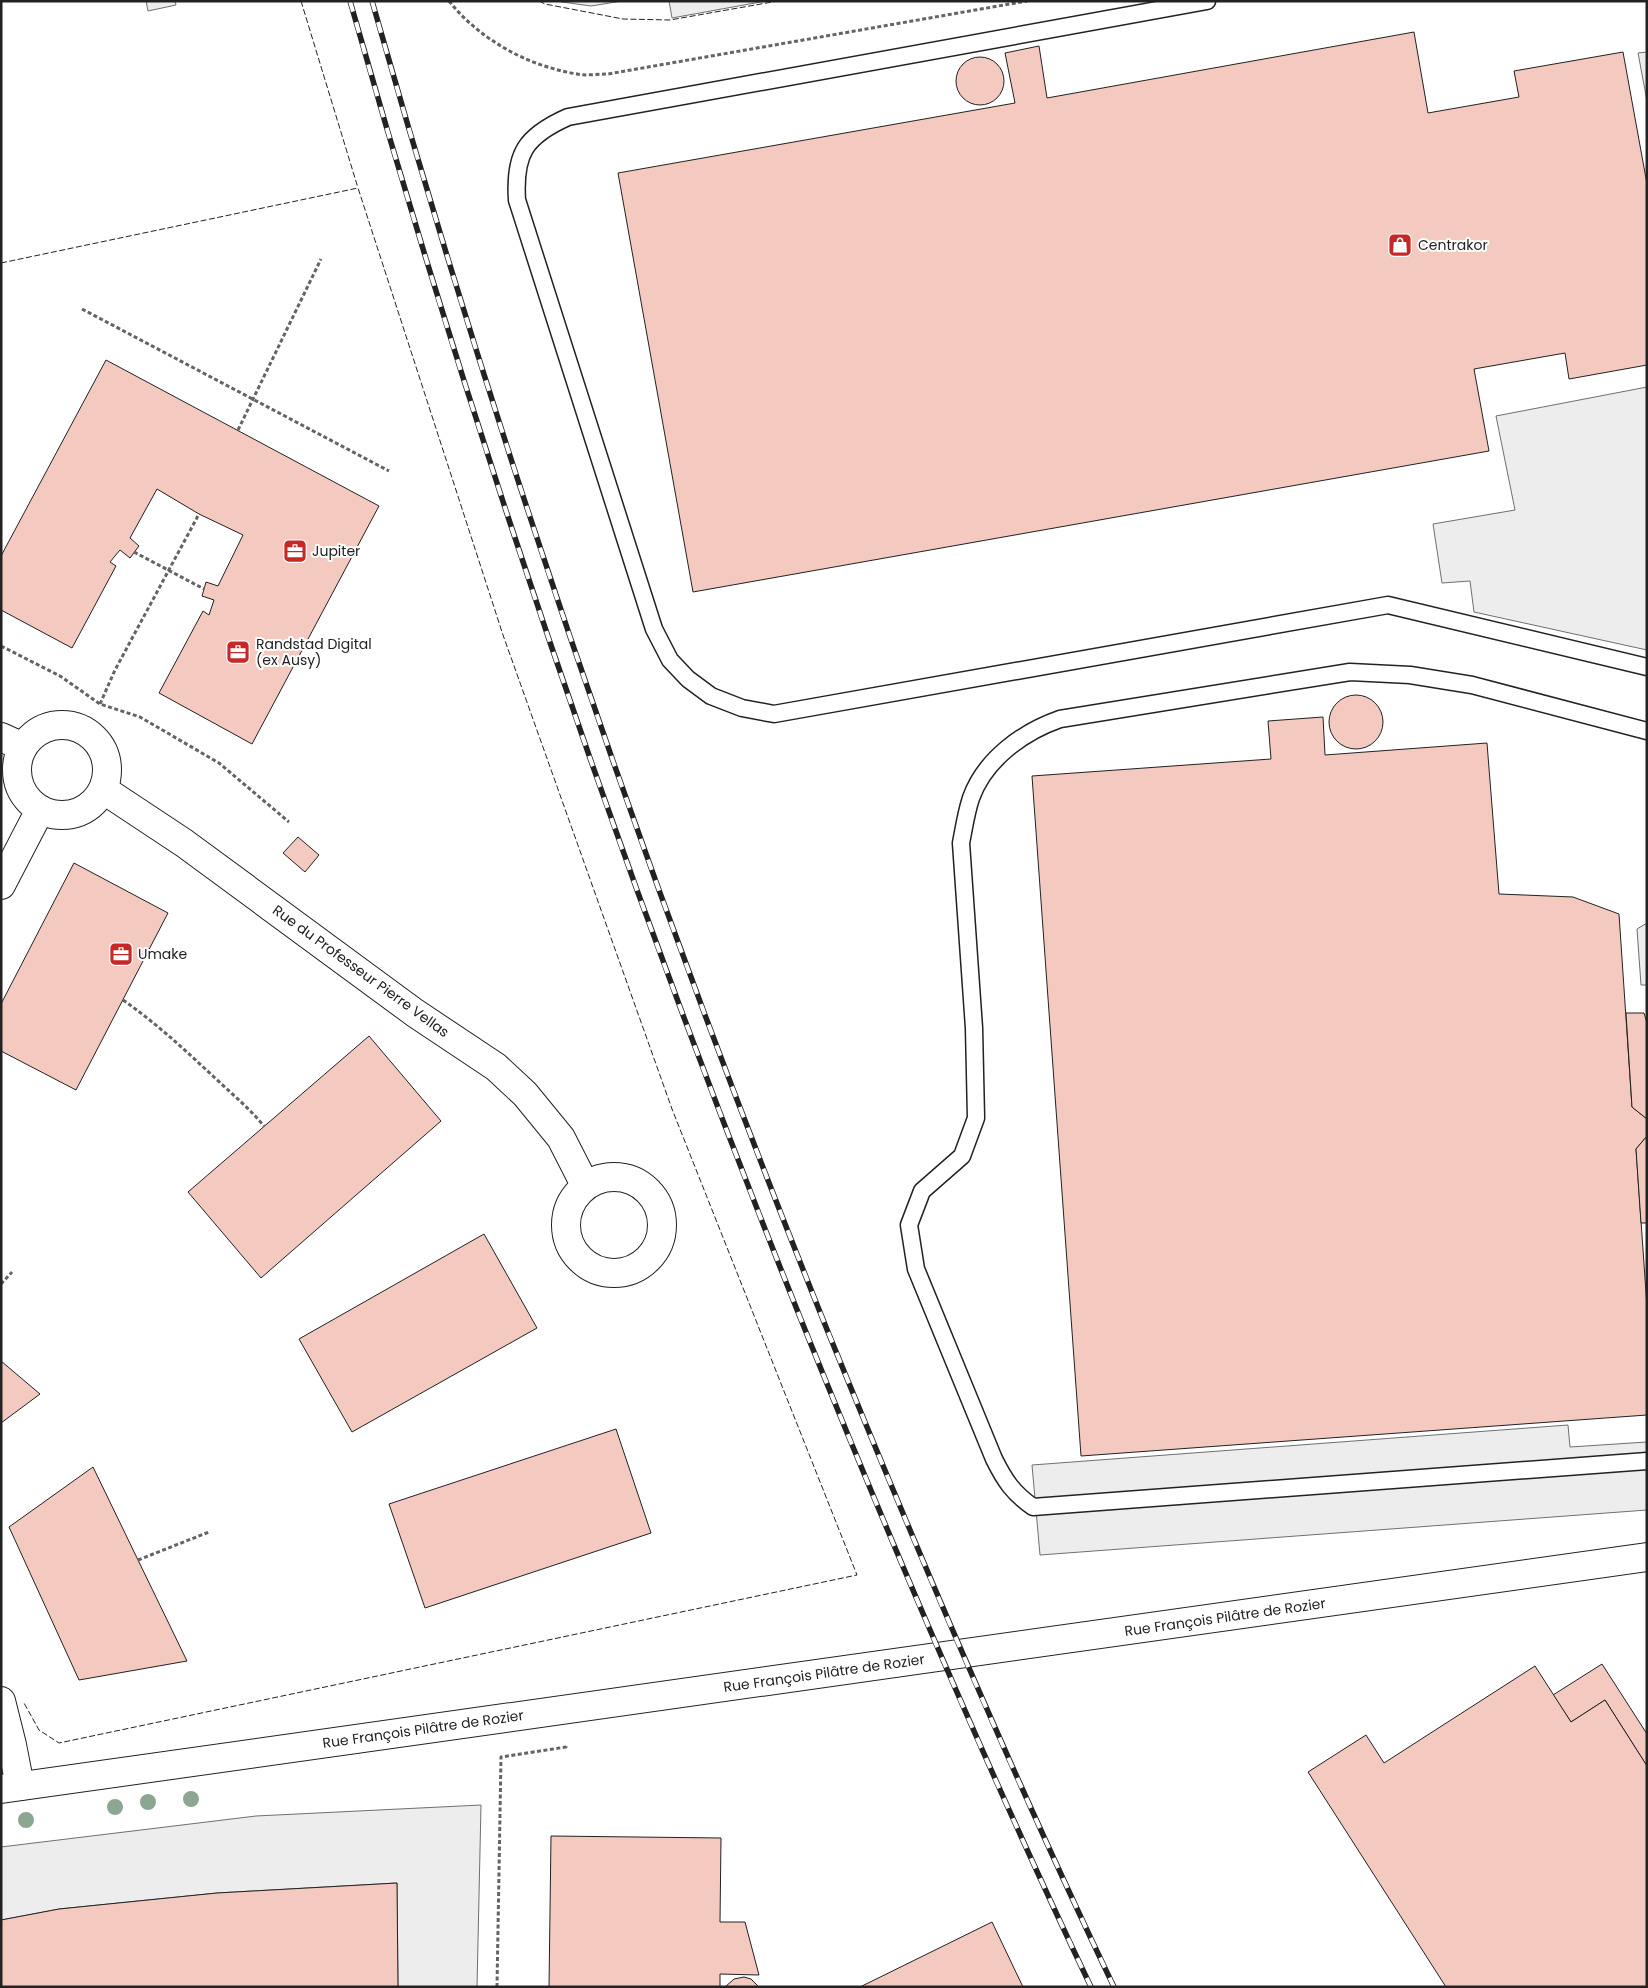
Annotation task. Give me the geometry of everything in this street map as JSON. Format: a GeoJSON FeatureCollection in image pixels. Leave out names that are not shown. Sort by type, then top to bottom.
{"type":"FeatureCollection","features":[{"type":"Feature","properties":{"kind":"street"},"geometry":{"type":"LineString","coordinates":[[70,725],[84,730],[97,742],[104,753],[108,776],[104,790],[93,804],[78,814],[59,816],[40,810],[30,802],[19,783],[18,762],[12,742],[53,726],[70,725]]}},
{"type":"Feature","properties":{"kind":"street","name":"Rue du Professeur Pierre Vellas"},"geometry":{"type":"LineString","coordinates":[[104,790],[184,843],[415,1013],[496,1067],[525,1094],[561,1138],[585,1185]]}},
{"type":"Feature","properties":{"kind":"street"},"geometry":{"type":"LineString","coordinates":[[1,885],[40,810]]}},
{"type":"Feature","properties":{"kind":"street","name":"Rue François Pilâtre de Rozier"},"geometry":{"type":"LineString","coordinates":[[10,1787],[1647,1558]]}},
{"type":"Feature","properties":{"kind":"street"},"geometry":{"type":"LineString","coordinates":[[1,1701],[12,1745],[10,1787]]}},
{"type":"Feature","properties":{"kind":"lane"},"geometry":{"type":"LineString","coordinates":[[1207,1],[568,117],[553,124],[525,147],[516,169],[517,200],[654,628],[670,660],[688,679],[711,696],[742,708],[774,714],[1388,605],[1647,667]]}},
{"type":"Feature","properties":{"kind":"lane"},"geometry":{"type":"LineString","coordinates":[[1647,731],[1472,685],[1410,675],[1350,672],[1060,719],[1040,726],[1024,736],[992,764],[980,780],[965,816],[961,843],[974,1028],[976,1118],[962,1156],[922,1191],[909,1225],[916,1269],[994,1459],[1004,1480],[1019,1497],[1033,1507],[1647,1461]]}},
{"type":"Feature","properties":{"kind":"path"},"geometry":{"type":"LineString","coordinates":[[449,1],[479,32],[502,48],[556,70],[580,74],[608,74],[1027,1]]}},
{"type":"Feature","properties":{"kind":"path"},"geometry":{"type":"LineString","coordinates":[[238,430],[321,259]]}},
{"type":"Feature","properties":{"kind":"path"},"geometry":{"type":"LineString","coordinates":[[82,308],[389,471]]}},
{"type":"Feature","properties":{"kind":"path"},"geometry":{"type":"LineString","coordinates":[[100,704],[115,670],[199,514]]}},
{"type":"Feature","properties":{"kind":"path"},"geometry":{"type":"LineString","coordinates":[[134,552],[204,589]]}},
{"type":"Feature","properties":{"kind":"path"},"geometry":{"type":"LineString","coordinates":[[1,646],[60,676],[100,704],[140,717],[218,763],[289,822]]}},
{"type":"Feature","properties":{"kind":"path"},"geometry":{"type":"LineString","coordinates":[[123,1000],[146,1016],[199,1063],[253,1113],[264,1126]]}},
{"type":"Feature","properties":{"kind":"path"},"geometry":{"type":"LineString","coordinates":[[1,1284],[12,1272]]}},
{"type":"Feature","properties":{"kind":"path"},"geometry":{"type":"LineString","coordinates":[[138,1560],[209,1532]]}},
{"type":"Feature","properties":{"kind":"path"},"geometry":{"type":"LineString","coordinates":[[497,1987],[501,1757],[566,1747],[566,1740]]}},
{"type":"Feature","properties":{"kind":"shaded area"},"geometry":{"type":"Polygon","coordinates":[[[146,1],[175,1],[176,5],[148,11],[146,1]]]}},
{"type":"Feature","properties":{"kind":"shaded area"},"geometry":{"type":"Polygon","coordinates":[[[555,1],[622,1],[591,6],[555,1]]]}},
{"type":"Feature","properties":{"kind":"shaded area"},"geometry":{"type":"Polygon","coordinates":[[[669,1],[766,1],[672,18],[669,1]]]}},
{"type":"Feature","properties":{"kind":"shaded area"},"geometry":{"type":"Polygon","coordinates":[[[1647,52],[1647,101],[1638,53],[1647,52]]]}},
{"type":"Feature","properties":{"kind":"shaded area"},"geometry":{"type":"Polygon","coordinates":[[[1647,387],[1647,650],[1474,612],[1470,581],[1442,583],[1433,524],[1515,510],[1496,416],[1647,387]]]}},
{"type":"Feature","properties":{"kind":"shaded area"},"geometry":{"type":"Polygon","coordinates":[[[1647,923],[1647,985],[1641,985],[1637,929],[1647,923]]]}},
{"type":"Feature","properties":{"kind":"shaded area"},"geometry":{"type":"Polygon","coordinates":[[[1568,1425],[1570,1447],[1647,1442],[1647,1510],[1040,1555],[1032,1465],[1568,1425]]]}},
{"type":"Feature","properties":{"kind":"shaded area"},"geometry":{"type":"Polygon","coordinates":[[[481,1805],[477,1987],[398,1987],[397,1883],[217,1893],[59,1909],[1,1920],[1,1847],[256,1816],[481,1805]]]}},
{"type":"Feature","properties":{"kind":"building"},"geometry":{"type":"Polygon","coordinates":[[[1414,32],[1428,113],[1519,97],[1514,71],[1623,52],[1647,184],[1647,365],[1569,379],[1565,353],[1474,369],[1489,451],[693,592],[618,173],[1015,103],[1005,53],[1039,46],[1047,98],[1414,32]]]}},
{"type":"Feature","properties":{"kind":"building"},"geometry":{"type":"Polygon","coordinates":[[[980,57],[989,59],[997,64],[1002,72],[1004,81],[1002,90],[997,98],[989,103],[980,105],[971,103],[963,98],[958,90],[956,81],[958,72],[963,64],[971,59],[980,57]]]}},
{"type":"Feature","properties":{"kind":"building","name":"Jupiter"},"geometry":{"type":"Polygon","coordinates":[[[106,360],[379,506],[252,744],[159,693],[203,611],[209,615],[214,600],[202,596],[206,582],[218,586],[243,535],[199,514],[157,489],[130,538],[139,546],[130,558],[120,550],[110,562],[116,566],[72,648],[1,610],[1,556],[106,360]]]}},
{"type":"Feature","properties":{"kind":"building"},"geometry":{"type":"Polygon","coordinates":[[[1356,695],[1366,697],[1375,703],[1381,712],[1383,722],[1381,732],[1375,741],[1366,747],[1356,749],[1346,747],[1337,741],[1331,732],[1329,722],[1331,712],[1337,703],[1346,697],[1356,695]]]}},
{"type":"Feature","properties":{"kind":"building"},"geometry":{"type":"Polygon","coordinates":[[[1323,717],[1325,755],[1487,743],[1499,894],[1573,897],[1619,914],[1632,1107],[1647,1119],[1647,1136],[1636,1149],[1647,1307],[1647,1415],[1081,1456],[1032,776],[1271,759],[1268,721],[1323,717]]]}},
{"type":"Feature","properties":{"kind":"building"},"geometry":{"type":"Polygon","coordinates":[[[298,837],[319,855],[305,872],[283,853],[298,837]]]}},
{"type":"Feature","properties":{"kind":"building"},"geometry":{"type":"Polygon","coordinates":[[[74,863],[168,913],[76,1090],[1,1051],[1,1004],[74,863]]]}},
{"type":"Feature","properties":{"kind":"building"},"geometry":{"type":"Polygon","coordinates":[[[1626,1013],[1644,1013],[1647,1023],[1647,1119],[1632,1107],[1626,1013]]]}},
{"type":"Feature","properties":{"kind":"building"},"geometry":{"type":"Polygon","coordinates":[[[369,1036],[441,1121],[261,1278],[188,1192],[369,1036]]]}},
{"type":"Feature","properties":{"kind":"building"},"geometry":{"type":"Polygon","coordinates":[[[1647,1136],[1647,1223],[1641,1223],[1636,1149],[1647,1136]]]}},
{"type":"Feature","properties":{"kind":"building"},"geometry":{"type":"Polygon","coordinates":[[[484,1234],[537,1328],[352,1432],[299,1339],[484,1234]]]}},
{"type":"Feature","properties":{"kind":"building"},"geometry":{"type":"Polygon","coordinates":[[[1,1361],[40,1394],[1,1423],[1,1361]]]}},
{"type":"Feature","properties":{"kind":"building"},"geometry":{"type":"Polygon","coordinates":[[[616,1429],[651,1533],[425,1608],[389,1504],[616,1429]]]}},
{"type":"Feature","properties":{"kind":"building"},"geometry":{"type":"Polygon","coordinates":[[[93,1467],[187,1661],[79,1680],[9,1527],[93,1467]]]}},
{"type":"Feature","properties":{"kind":"building"},"geometry":{"type":"Polygon","coordinates":[[[1602,1664],[1647,1734],[1647,1766],[1605,1700],[1571,1722],[1553,1695],[1602,1664]]]}},
{"type":"Feature","properties":{"kind":"building"},"geometry":{"type":"Polygon","coordinates":[[[1535,1666],[1571,1722],[1605,1700],[1647,1766],[1647,1987],[1446,1987],[1308,1772],[1366,1735],[1384,1763],[1535,1666]]]}},
{"type":"Feature","properties":{"kind":"building"},"geometry":{"type":"Polygon","coordinates":[[[551,1836],[721,1838],[720,1922],[745,1922],[759,1975],[720,1974],[720,1987],[549,1987],[551,1836]]]}},
{"type":"Feature","properties":{"kind":"building"},"geometry":{"type":"Polygon","coordinates":[[[397,1883],[398,1987],[1,1987],[1,1920],[59,1909],[217,1893],[397,1883]]]}},
{"type":"Feature","properties":{"kind":"building"},"geometry":{"type":"Polygon","coordinates":[[[992,1922],[1023,1987],[860,1987],[992,1922]]]}},
{"type":"Feature","properties":{"kind":"building"},"geometry":{"type":"Polygon","coordinates":[[[744,1977],[751,1979],[759,1987],[725,1987],[734,1979],[744,1977]]]}},
{"type":"Feature","properties":{"kind":"railway"},"geometry":{"type":"LineString","coordinates":[[350,1],[451,341],[506,510],[562,678],[682,1011],[810,1342],[877,1505],[981,1747],[1091,1987]]}},
{"type":"Feature","properties":{"kind":"railway"},"geometry":{"type":"LineString","coordinates":[[372,1],[421,170],[526,506],[582,673],[701,1004],[763,1168],[896,1497],[1002,1744],[1114,1987]]}},
{"type":"Feature","properties":{"kind":"fence"},"geometry":{"type":"LineString","coordinates":[[301,1],[358,188]]}},
{"type":"Feature","properties":{"kind":"fence"},"geometry":{"type":"LineString","coordinates":[[539,1],[545,4],[623,19],[670,20],[778,1]]}},
{"type":"Feature","properties":{"kind":"fence"},"geometry":{"type":"LineString","coordinates":[[1,263],[358,188],[503,635],[672,1109],[857,1575],[59,1743],[39,1730],[24,1703]]}},
{"type":"Feature","properties":{"kind":"place","name":"Centrakor"},"geometry":{"type":"Point","coordinates":[1400,245]}},
{"type":"Feature","properties":{"kind":"place","name":"Jupiter"},"geometry":{"type":"Point","coordinates":[295,551]}},
{"type":"Feature","properties":{"kind":"place","name":"Randstad Digital (ex Ausy)"},"geometry":{"type":"Point","coordinates":[238,652]}},
{"type":"Feature","properties":{"kind":"place","name":"Umake"},"geometry":{"type":"Point","coordinates":[121,954]}}]}
